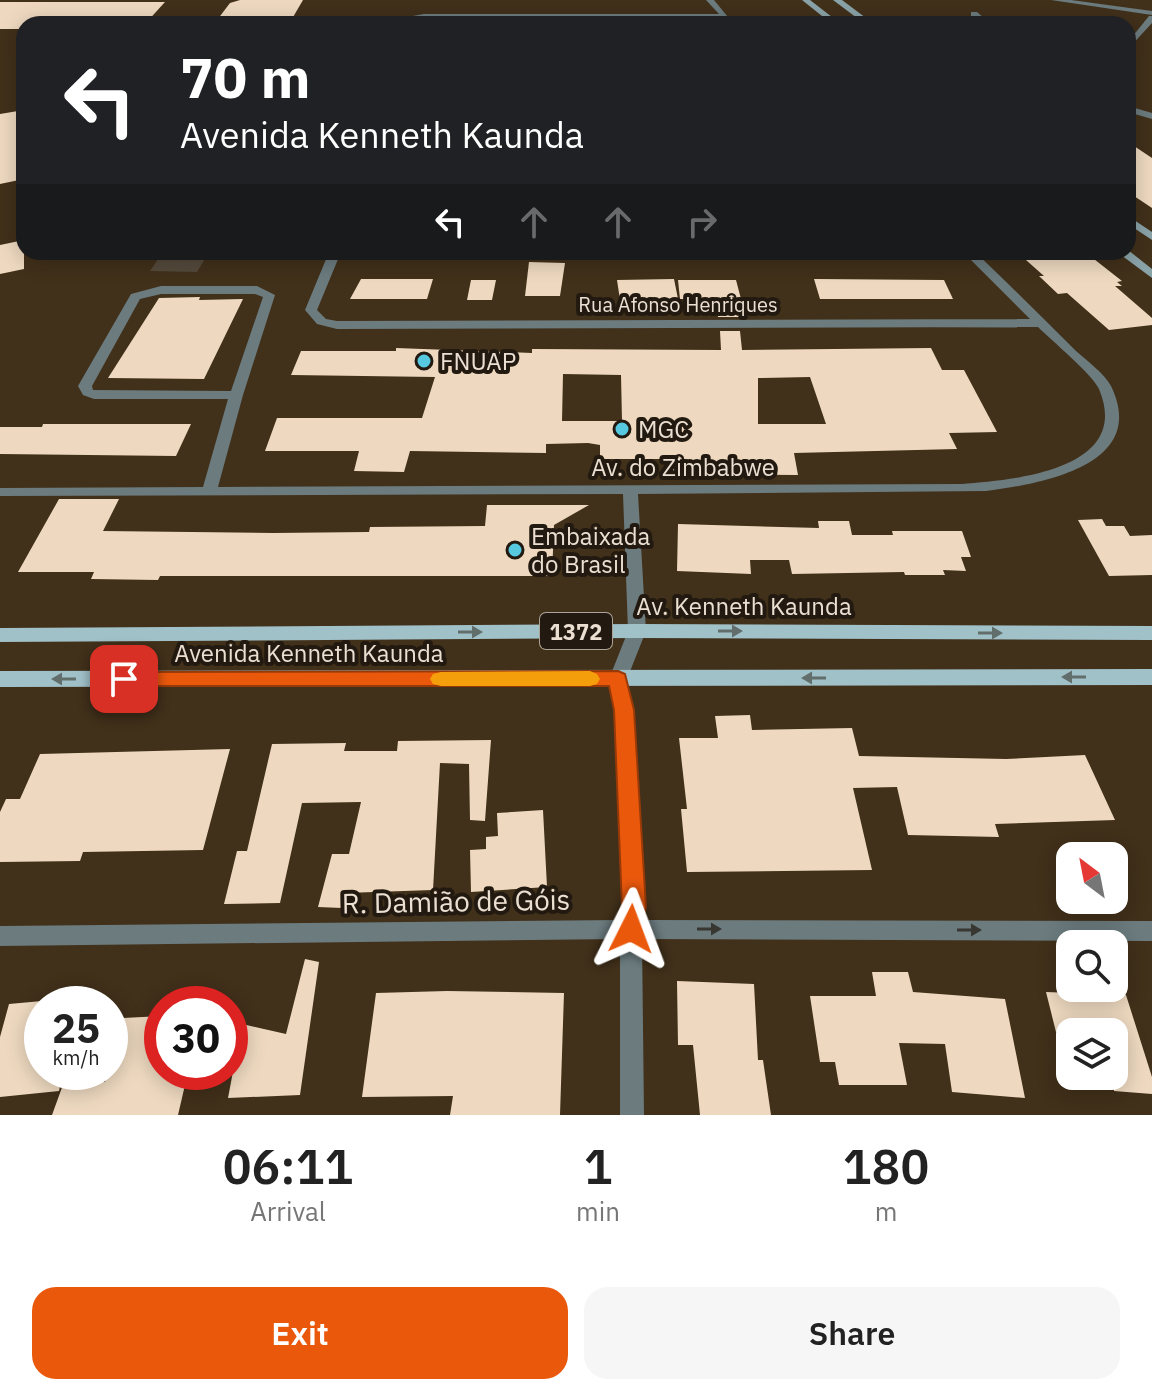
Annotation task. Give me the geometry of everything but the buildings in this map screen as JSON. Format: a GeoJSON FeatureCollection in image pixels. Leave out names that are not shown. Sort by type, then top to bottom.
{"type":"FeatureCollection","features":[{"type":"Feature","properties":{"kind":"main road"},"geometry":{"type":"LineString","coordinates":[[806,0],[827,16]]}},
{"type":"Feature","properties":{"kind":"main road"},"geometry":{"type":"LineString","coordinates":[[837,0],[859,16]]}},
{"type":"Feature","properties":{"kind":"main road"},"geometry":{"type":"LineString","coordinates":[[1133,260],[1152,275]]}},
{"type":"Feature","properties":{"kind":"main road","name":"Av. Kenneth Kaunda"},"geometry":{"type":"LineString","coordinates":[[0,635],[637,631],[1152,633]]}},
{"type":"Feature","properties":{"kind":"main road","name":"1372"},"geometry":{"type":"LineString","coordinates":[[618,679],[1152,677]]}},
{"type":"Feature","properties":{"kind":"main road","name":"Avenida Kenneth Kaunda"},"geometry":{"type":"LineString","coordinates":[[0,679],[618,679]]}},
{"type":"Feature","properties":{"kind":"street"},"geometry":{"type":"LineString","coordinates":[[710,0],[725,16]]}},
{"type":"Feature","properties":{"kind":"street"},"geometry":{"type":"LineString","coordinates":[[1055,0],[1152,14]]}},
{"type":"Feature","properties":{"kind":"street"},"geometry":{"type":"LineString","coordinates":[[1068,0],[1152,14]]}},
{"type":"Feature","properties":{"kind":"street"},"geometry":{"type":"LineString","coordinates":[[1136,31],[1152,14]]}},
{"type":"Feature","properties":{"kind":"street","name":"Rua Afonso Henriques"},"geometry":{"type":"LineString","coordinates":[[332,260],[311,310],[315,318],[337,325],[1043,323]]}},
{"type":"Feature","properties":{"kind":"street","name":"Av. do Zimbabwe"},"geometry":{"type":"LineString","coordinates":[[0,492],[962,488],[1012,485],[1061,471],[1090,458],[1105,444],[1112,427],[1112,403],[1104,385],[977,260]]}},
{"type":"Feature","properties":{"kind":"street"},"geometry":{"type":"LineString","coordinates":[[209,492],[236,395],[269,295],[263,291],[161,290],[135,297],[85,386],[94,395],[236,395]]}},
{"type":"Feature","properties":{"kind":"street"},"geometry":{"type":"LineString","coordinates":[[630,489],[637,631],[618,679],[624,710],[634,907],[631,929],[632,1115]]}},
{"type":"Feature","properties":{"kind":"street","name":"R. Damião de Góis"},"geometry":{"type":"LineString","coordinates":[[0,936],[631,929],[1152,931]]}},
{"type":"Feature","properties":{"kind":"shaded area"},"geometry":{"type":"Polygon","coordinates":[[[158,260],[204,260],[197,272],[150,271],[158,260]]]}},
{"type":"Feature","properties":{"kind":"slow traffic"},"geometry":{"type":"LineString","coordinates":[[441,679],[590,679]]}},
{"type":"Feature","properties":{"kind":"place","name":"FNUAP"},"geometry":{"type":"Point","coordinates":[424,361]}},
{"type":"Feature","properties":{"kind":"place","name":"MGC"},"geometry":{"type":"Point","coordinates":[622,429]}},
{"type":"Feature","properties":{"kind":"place","name":"Embaixada do Brasil"},"geometry":{"type":"Point","coordinates":[515,550]}},
{"type":"Feature","properties":{"kind":"route"},"geometry":{"type":"LineString","coordinates":[[124,679],[618,679],[624,710],[634,907],[631,929]]}}]}
